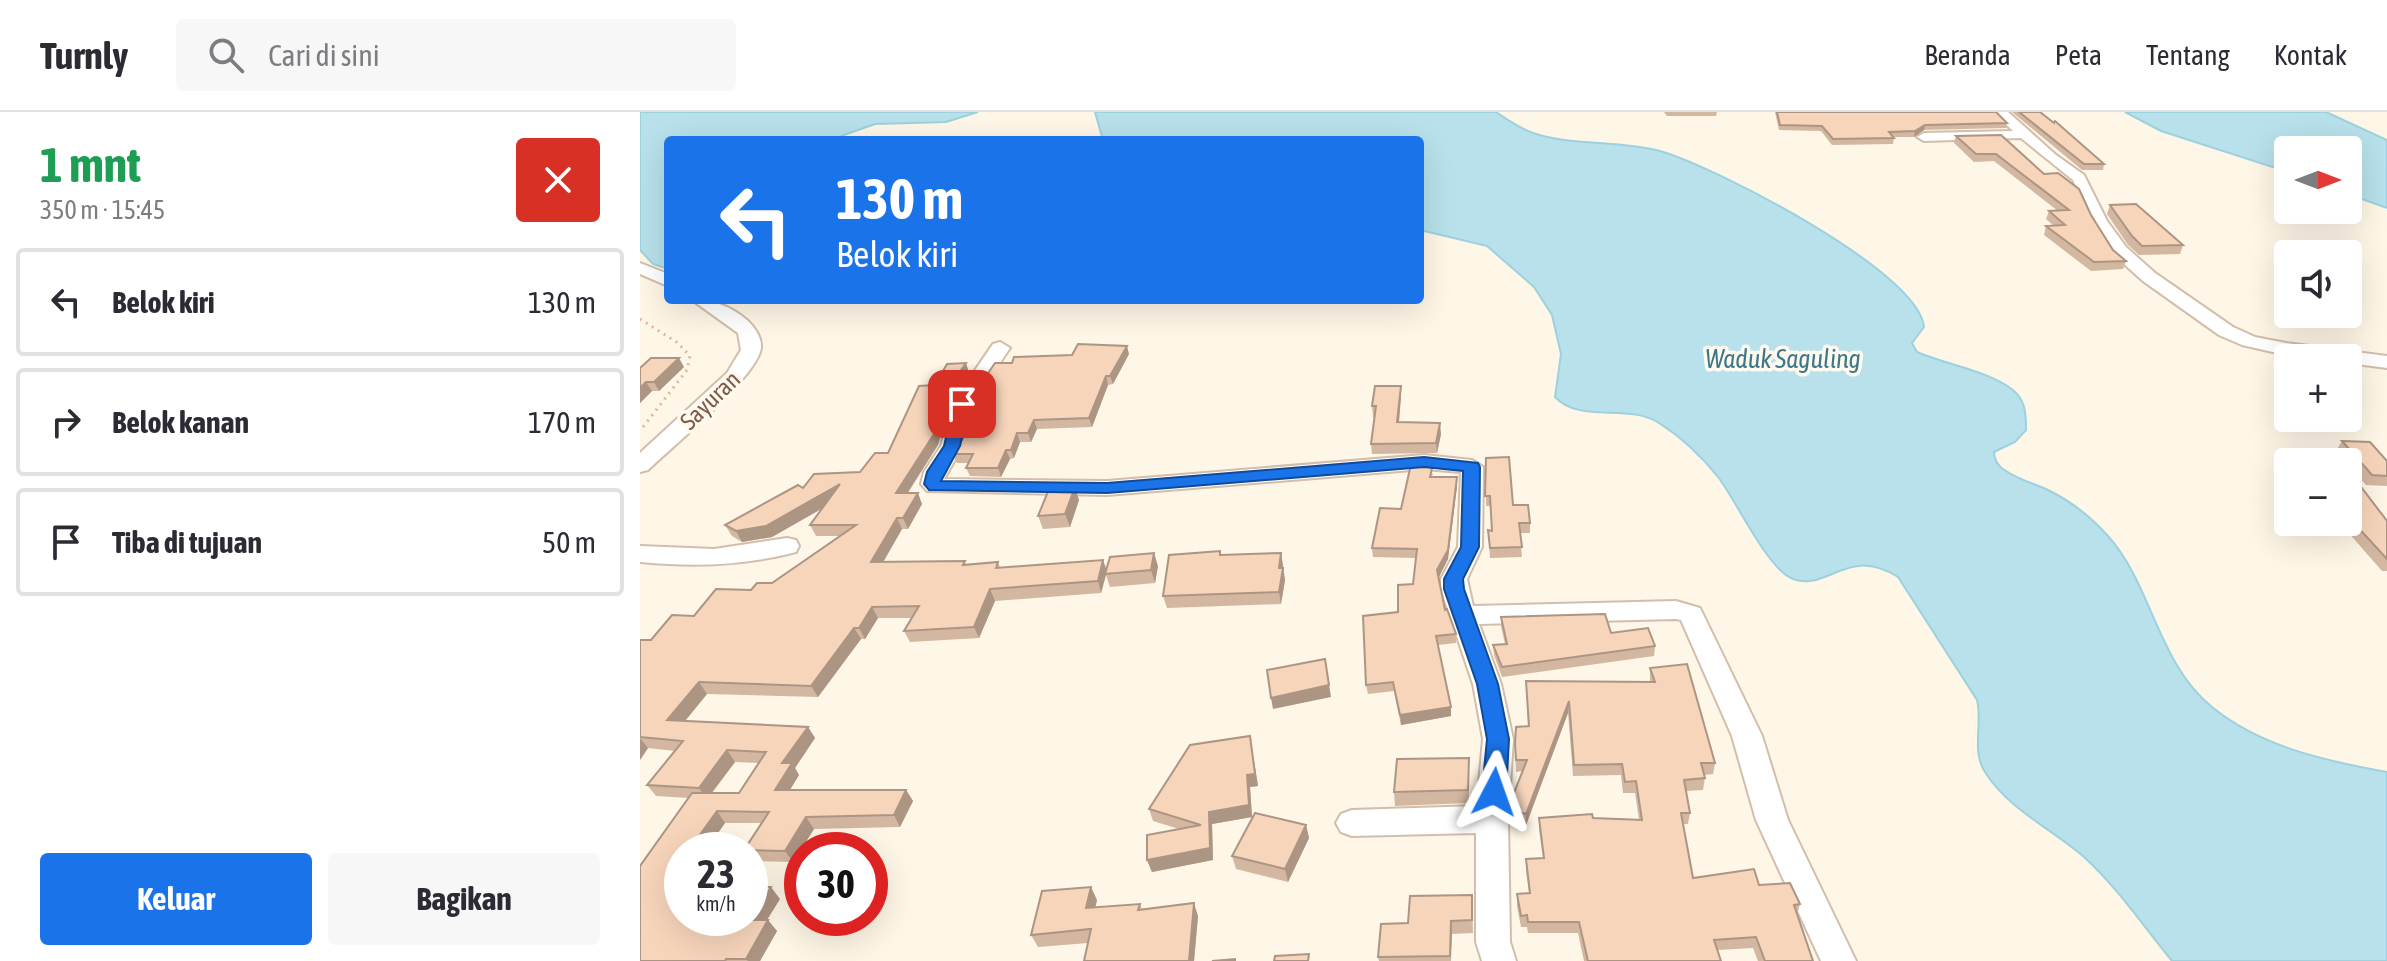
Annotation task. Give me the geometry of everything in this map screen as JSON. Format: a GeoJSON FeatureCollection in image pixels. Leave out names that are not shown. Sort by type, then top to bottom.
{"type":"FeatureCollection","features":[{"type":"Feature","properties":{"kind":"street"},"geometry":{"type":"LineString","coordinates":[[2000,112],[2079,178],[2099,222],[2120,251],[2149,277],[2226,331],[2249,341],[2286,349],[2387,362]]}},
{"type":"Feature","properties":{"kind":"street"},"geometry":{"type":"LineString","coordinates":[[1924,137],[2025,135]]}},
{"type":"Feature","properties":{"kind":"street"},"geometry":{"type":"LineString","coordinates":[[640,268],[664,279]]}},
{"type":"Feature","properties":{"kind":"street","name":"Sayuran"},"geometry":{"type":"LineString","coordinates":[[640,465],[748,363],[754,349],[753,341],[739,323],[708,304]]}},
{"type":"Feature","properties":{"kind":"street"},"geometry":{"type":"LineString","coordinates":[[1000,348],[962,404],[952,446],[935,472],[932,484],[935,486],[1107,488],[1424,462],[1468,464],[1473,472],[1470,547],[1454,579],[1454,589],[1487,684],[1498,739],[1492,819],[1493,942],[1499,961]]}},
{"type":"Feature","properties":{"kind":"street"},"geometry":{"type":"LineString","coordinates":[[640,554],[709,559],[745,557],[787,546]]}},
{"type":"Feature","properties":{"kind":"street"},"geometry":{"type":"LineString","coordinates":[[1464,615],[1676,610],[1691,614],[1747,736],[1772,820],[1839,961]]}},
{"type":"Feature","properties":{"kind":"street"},"geometry":{"type":"LineString","coordinates":[[1352,823],[1492,819]]}},
{"type":"Feature","properties":{"kind":"path"},"geometry":{"type":"LineString","coordinates":[[640,319],[678,343],[690,356],[687,370],[640,431]]}},
{"type":"Feature","properties":{"kind":"water"},"geometry":{"type":"Polygon","coordinates":[[[640,112],[978,112],[946,122],[875,124],[841,136],[664,136],[664,268],[653,264],[640,250],[640,112]]]}},
{"type":"Feature","properties":{"kind":"water","name":"Waduk Saguling"},"geometry":{"type":"Polygon","coordinates":[[[1095,112],[1496,112],[1523,129],[1547,137],[1660,151],[1723,177],[1810,224],[1888,278],[1913,304],[1924,327],[1912,343],[1917,352],[1997,380],[2017,394],[2024,406],[2026,430],[2015,442],[1994,452],[1997,463],[2011,474],[2066,500],[2108,536],[2135,577],[2179,668],[2212,707],[2231,721],[2273,742],[2318,757],[2387,772],[2387,961],[2172,961],[2096,869],[2072,847],[2018,808],[1985,772],[1978,746],[1977,700],[1898,577],[1880,568],[1865,566],[1852,567],[1817,580],[1793,579],[1783,573],[1763,549],[1718,477],[1675,435],[1647,417],[1578,410],[1555,397],[1561,354],[1552,315],[1534,287],[1487,246],[1424,231],[1424,136],[1102,136],[1095,112]]]}},
{"type":"Feature","properties":{"kind":"water"},"geometry":{"type":"Polygon","coordinates":[[[2125,112],[2326,112],[2387,140],[2387,208],[2362,199],[2362,136],[2274,136],[2274,167],[2161,131],[2125,112]]]}},
{"type":"Feature","properties":{"kind":"building"},"geometry":{"type":"Polygon","coordinates":[[[1777,112],[1996,112],[2007,123],[1925,125],[1915,131],[1889,132],[1894,138],[1833,139],[1822,126],[1780,125],[1777,112]]]}},
{"type":"Feature","properties":{"kind":"building"},"geometry":{"type":"Polygon","coordinates":[[[2019,112],[2040,112],[2055,121],[2104,164],[2084,164],[2019,112]]]}},
{"type":"Feature","properties":{"kind":"building"},"geometry":{"type":"Polygon","coordinates":[[[2001,135],[2044,174],[2058,173],[2079,189],[2113,250],[2126,261],[2094,262],[2046,226],[2065,225],[2049,211],[2069,210],[1996,154],[1976,154],[1956,136],[2001,135]]]}},
{"type":"Feature","properties":{"kind":"building"},"geometry":{"type":"Polygon","coordinates":[[[2136,204],[2183,245],[2142,246],[2110,205],[2136,204]]]}},
{"type":"Feature","properties":{"kind":"building"},"geometry":{"type":"Polygon","coordinates":[[[1078,344],[1127,346],[1110,376],[1106,376],[1089,418],[1034,420],[1028,433],[1017,433],[1011,450],[1006,450],[998,468],[966,468],[973,454],[953,454],[963,438],[972,397],[995,363],[1012,363],[1014,357],[1072,355],[1078,344]]]}},
{"type":"Feature","properties":{"kind":"building"},"geometry":{"type":"Polygon","coordinates":[[[651,358],[679,358],[654,382],[646,382],[640,388],[640,368],[651,358]]]}},
{"type":"Feature","properties":{"kind":"building"},"geometry":{"type":"Polygon","coordinates":[[[966,363],[945,393],[934,434],[896,493],[918,493],[903,518],[897,518],[871,562],[965,561],[963,565],[998,562],[996,568],[1103,560],[1098,581],[990,589],[974,627],[904,631],[919,606],[872,607],[859,628],[854,628],[811,686],[699,682],[667,720],[808,727],[782,763],[792,763],[775,790],[906,790],[894,815],[806,817],[797,832],[784,832],[784,851],[768,851],[768,832],[756,832],[769,812],[717,811],[702,832],[664,832],[692,793],[739,793],[766,752],[727,750],[699,788],[647,785],[683,741],[640,737],[640,640],[651,640],[672,615],[694,616],[716,589],[751,590],[757,583],[772,583],[856,525],[810,525],[840,484],[766,526],[736,531],[725,525],[798,485],[803,488],[814,474],[860,472],[875,453],[888,453],[919,386],[935,385],[947,364],[966,363]]]}},
{"type":"Feature","properties":{"kind":"building"},"geometry":{"type":"Polygon","coordinates":[[[1375,386],[1401,386],[1397,422],[1440,423],[1436,443],[1371,444],[1375,386]]]}},
{"type":"Feature","properties":{"kind":"building"},"geometry":{"type":"Polygon","coordinates":[[[2342,441],[2370,442],[2387,461],[2387,476],[2372,475],[2362,464],[2362,448],[2348,448],[2342,441]]]}},
{"type":"Feature","properties":{"kind":"building"},"geometry":{"type":"Polygon","coordinates":[[[1509,457],[1513,505],[1528,505],[1530,523],[1519,523],[1522,547],[1490,548],[1488,530],[1492,531],[1490,496],[1485,496],[1486,458],[1509,457]]]}},
{"type":"Feature","properties":{"kind":"building"},"geometry":{"type":"Polygon","coordinates":[[[1411,464],[1433,464],[1430,477],[1457,477],[1448,550],[1437,570],[1445,610],[1456,634],[1436,636],[1451,707],[1400,715],[1393,682],[1366,685],[1363,616],[1398,612],[1398,585],[1413,584],[1417,549],[1372,548],[1380,508],[1401,509],[1411,464]]]}},
{"type":"Feature","properties":{"kind":"building"},"geometry":{"type":"Polygon","coordinates":[[[1075,487],[1065,514],[1038,516],[1049,489],[1075,487]]]}},
{"type":"Feature","properties":{"kind":"building"},"geometry":{"type":"Polygon","coordinates":[[[2362,488],[2387,521],[2387,559],[2362,532],[2362,488]]]}},
{"type":"Feature","properties":{"kind":"building"},"geometry":{"type":"Polygon","coordinates":[[[1220,551],[1220,555],[1281,553],[1279,568],[1283,568],[1279,592],[1163,596],[1169,555],[1220,551]]]}},
{"type":"Feature","properties":{"kind":"building"},"geometry":{"type":"Polygon","coordinates":[[[1154,553],[1151,570],[1105,574],[1110,557],[1154,553]]]}},
{"type":"Feature","properties":{"kind":"building"},"geometry":{"type":"Polygon","coordinates":[[[1605,614],[1611,633],[1648,628],[1655,646],[1502,667],[1493,645],[1507,644],[1501,617],[1605,614]]]}},
{"type":"Feature","properties":{"kind":"building"},"geometry":{"type":"Polygon","coordinates":[[[1325,659],[1329,685],[1271,698],[1267,670],[1325,659]]]}},
{"type":"Feature","properties":{"kind":"building"},"geometry":{"type":"Polygon","coordinates":[[[1687,664],[1715,763],[1701,763],[1705,778],[1684,780],[1690,813],[1681,813],[1693,878],[1754,869],[1759,885],[1790,883],[1800,904],[1794,905],[1813,961],[1765,961],[1756,937],[1714,940],[1721,961],[1588,961],[1579,922],[1528,922],[1527,915],[1521,916],[1517,894],[1530,893],[1526,859],[1544,858],[1539,818],[1592,814],[1593,818],[1642,820],[1636,781],[1625,782],[1622,764],[1574,765],[1569,701],[1526,814],[1511,810],[1512,798],[1527,760],[1516,760],[1515,744],[1516,727],[1529,726],[1526,681],[1655,682],[1650,668],[1687,664]]]}},
{"type":"Feature","properties":{"kind":"building"},"geometry":{"type":"Polygon","coordinates":[[[1250,736],[1255,774],[1247,775],[1249,805],[1209,812],[1210,848],[1147,860],[1147,835],[1201,825],[1149,809],[1190,745],[1250,736]]]}},
{"type":"Feature","properties":{"kind":"building"},"geometry":{"type":"Polygon","coordinates":[[[1469,758],[1468,790],[1394,792],[1397,759],[1469,758]]]}},
{"type":"Feature","properties":{"kind":"building"},"geometry":{"type":"Polygon","coordinates":[[[1255,813],[1306,825],[1285,869],[1232,856],[1255,813]]]}},
{"type":"Feature","properties":{"kind":"building"},"geometry":{"type":"Polygon","coordinates":[[[664,832],[664,936],[759,936],[746,959],[640,961],[640,866],[664,832]]]}},
{"type":"Feature","properties":{"kind":"building"},"geometry":{"type":"Polygon","coordinates":[[[1091,887],[1086,908],[1140,904],[1138,910],[1194,903],[1189,961],[1084,961],[1091,929],[1031,935],[1042,891],[1091,887]]]}},
{"type":"Feature","properties":{"kind":"building"},"geometry":{"type":"Polygon","coordinates":[[[1472,895],[1472,920],[1451,921],[1450,956],[1378,957],[1381,924],[1408,923],[1410,896],[1472,895]]]}},
{"type":"Feature","properties":{"kind":"building"},"geometry":{"type":"Polygon","coordinates":[[[1309,954],[1308,961],[1274,961],[1275,956],[1309,954]]]}},
{"type":"Feature","properties":{"kind":"route"},"geometry":{"type":"LineString","coordinates":[[962,404],[955,423],[952,446],[935,472],[932,484],[935,486],[1107,488],[1273,477],[1424,462],[1468,464],[1473,472],[1470,547],[1454,579],[1454,589],[1487,684],[1498,739],[1494,792]]}}]}
